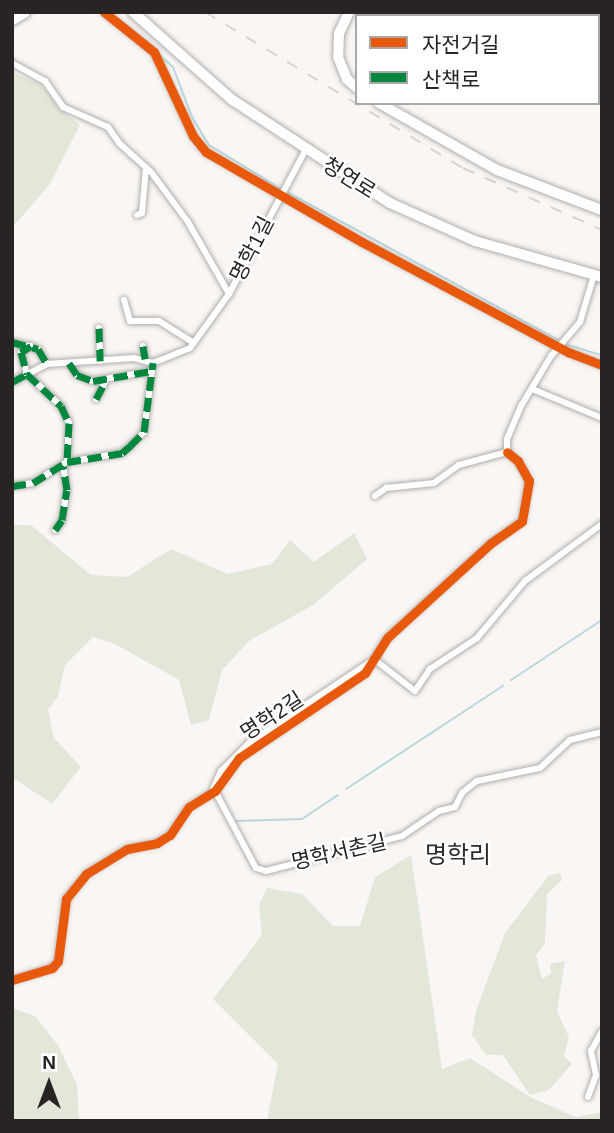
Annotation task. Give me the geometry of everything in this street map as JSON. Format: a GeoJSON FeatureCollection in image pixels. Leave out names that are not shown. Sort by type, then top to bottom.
{"type":"FeatureCollection","features":[{"type":"Feature","properties":{"kind":"highway"},"geometry":{"type":"LineString","coordinates":[[12,19],[24,12]]}},
{"type":"Feature","properties":{"kind":"main road","name":"청연로"},"geometry":{"type":"LineString","coordinates":[[133,12],[230,99],[305,151],[439,227],[598,276]]}},
{"type":"Feature","properties":{"kind":"main road"},"geometry":{"type":"LineString","coordinates":[[349,12],[339,33],[338,57],[347,79],[355,86]]}},
{"type":"Feature","properties":{"kind":"main road"},"geometry":{"type":"LineString","coordinates":[[383,105],[498,170],[602,210]]}},
{"type":"Feature","properties":{"kind":"street"},"geometry":{"type":"LineString","coordinates":[[104,12],[154,52],[193,136],[206,152],[560,346],[602,365]]}},
{"type":"Feature","properties":{"kind":"street"},"geometry":{"type":"LineString","coordinates":[[12,63],[45,81],[63,107],[108,127],[119,143],[146,167],[188,222],[229,294]]}},
{"type":"Feature","properties":{"kind":"street","name":"명학1길"},"geometry":{"type":"LineString","coordinates":[[105,382],[152,367],[194,343],[229,294],[280,193],[305,151]]}},
{"type":"Feature","properties":{"kind":"street"},"geometry":{"type":"LineString","coordinates":[[136,215],[142,213],[146,167]]}},
{"type":"Feature","properties":{"kind":"street"},"geometry":{"type":"LineString","coordinates":[[375,496],[386,488],[434,483],[459,465],[507,452],[511,429],[532,389],[560,346],[580,322],[598,276]]}},
{"type":"Feature","properties":{"kind":"street"},"geometry":{"type":"LineString","coordinates":[[124,300],[130,321],[159,321],[194,343]]}},
{"type":"Feature","properties":{"kind":"street"},"geometry":{"type":"LineString","coordinates":[[99,328],[100,361]]}},
{"type":"Feature","properties":{"kind":"street"},"geometry":{"type":"LineString","coordinates":[[12,342],[31,346],[47,364]]}},
{"type":"Feature","properties":{"kind":"street"},"geometry":{"type":"LineString","coordinates":[[31,346],[21,352],[27,373],[61,406],[69,423],[65,464],[67,490],[62,520],[55,530]]}},
{"type":"Feature","properties":{"kind":"street"},"geometry":{"type":"LineString","coordinates":[[12,486],[33,483],[65,464],[122,453],[144,432],[152,367],[145,359],[143,346]]}},
{"type":"Feature","properties":{"kind":"street"},"geometry":{"type":"LineString","coordinates":[[12,382],[47,364],[145,359]]}},
{"type":"Feature","properties":{"kind":"street"},"geometry":{"type":"LineString","coordinates":[[69,363],[84,380],[105,382],[96,398]]}},
{"type":"Feature","properties":{"kind":"street"},"geometry":{"type":"LineString","coordinates":[[532,389],[602,418]]}},
{"type":"Feature","properties":{"kind":"street","name":"명학2길"},"geometry":{"type":"LineString","coordinates":[[12,980],[52,968],[58,961],[66,899],[86,874],[127,849],[157,843],[170,835],[189,807],[214,790],[239,758],[351,685],[395,630],[522,521],[529,481],[519,461],[507,452]]}},
{"type":"Feature","properties":{"kind":"street"},"geometry":{"type":"LineString","coordinates":[[374,659],[415,691],[430,669],[477,638],[525,581],[602,524]]}},
{"type":"Feature","properties":{"kind":"street","name":"명학서촌길"},"geometry":{"type":"LineString","coordinates":[[214,790],[256,868],[265,871],[402,836],[439,811],[455,807],[462,793],[477,781],[540,768],[570,740],[602,732]]}},
{"type":"Feature","properties":{"kind":"street"},"geometry":{"type":"LineString","coordinates":[[588,1097],[596,1075],[591,1051],[602,1031]]}},
{"type":"Feature","properties":{"kind":"shaded area"},"geometry":{"type":"Polygon","coordinates":[[[12,72],[41,85],[57,106],[80,125],[50,184],[12,228],[12,72]]]}},
{"type":"Feature","properties":{"kind":"shaded area"},"geometry":{"type":"Polygon","coordinates":[[[12,525],[31,525],[91,575],[127,577],[171,549],[228,574],[272,564],[290,540],[314,562],[354,533],[367,559],[313,605],[249,641],[222,670],[209,720],[191,725],[179,680],[115,644],[93,637],[65,665],[58,697],[48,709],[54,738],[81,767],[52,804],[12,777],[12,525]]]}},
{"type":"Feature","properties":{"kind":"shaded area"},"geometry":{"type":"Polygon","coordinates":[[[411,855],[442,1069],[470,1058],[530,1097],[576,1117],[602,1112],[602,1121],[267,1121],[278,1064],[213,999],[262,935],[259,905],[267,888],[302,894],[333,926],[360,926],[375,877],[411,855]]]}},
{"type":"Feature","properties":{"kind":"shaded area"},"geometry":{"type":"Polygon","coordinates":[[[560,873],[562,880],[547,894],[545,943],[536,955],[542,979],[551,973],[550,964],[565,961],[557,1011],[569,1037],[564,1056],[572,1064],[549,1090],[530,1095],[503,1055],[486,1055],[472,1035],[476,1011],[505,933],[548,876],[560,873]]]}},
{"type":"Feature","properties":{"kind":"shaded area"},"geometry":{"type":"Polygon","coordinates":[[[12,1008],[35,1016],[58,1045],[77,1085],[79,1121],[12,1121],[12,1008]]]}},
{"type":"Feature","properties":{"kind":"waterway"},"geometry":{"type":"LineString","coordinates":[[110,12],[173,67],[192,117],[209,145],[281,189]]}},
{"type":"Feature","properties":{"kind":"waterway"},"geometry":{"type":"LineString","coordinates":[[285,191],[560,341]]}},
{"type":"Feature","properties":{"kind":"waterway"},"geometry":{"type":"LineString","coordinates":[[565,344],[602,355]]}},
{"type":"Feature","properties":{"kind":"waterway"},"geometry":{"type":"LineString","coordinates":[[511,680],[602,620]]}},
{"type":"Feature","properties":{"kind":"waterway"},"geometry":{"type":"LineString","coordinates":[[346,789],[503,686]]}},
{"type":"Feature","properties":{"kind":"waterway"},"geometry":{"type":"LineString","coordinates":[[236,821],[302,819],[338,795]]}},
{"type":"Feature","properties":{"kind":"railway"},"geometry":{"type":"LineString","coordinates":[[205,12],[355,103]]}},
{"type":"Feature","properties":{"kind":"railway"},"geometry":{"type":"LineString","coordinates":[[359,105],[463,168],[602,230]]}},
{"type":"Feature","properties":{"kind":"marked path"},"geometry":{"type":"LineString","coordinates":[[99,328],[100,361]]}},
{"type":"Feature","properties":{"kind":"marked path"},"geometry":{"type":"LineString","coordinates":[[12,342],[38,349],[47,364]]}},
{"type":"Feature","properties":{"kind":"marked path"},"geometry":{"type":"LineString","coordinates":[[31,346],[21,352],[27,374],[61,406],[69,423],[67,462]]}},
{"type":"Feature","properties":{"kind":"marked path"},"geometry":{"type":"LineString","coordinates":[[143,346],[145,359]]}},
{"type":"Feature","properties":{"kind":"marked path"},"geometry":{"type":"LineString","coordinates":[[69,363],[77,375],[93,381],[151,371]]}},
{"type":"Feature","properties":{"kind":"marked path"},"geometry":{"type":"LineString","coordinates":[[12,486],[33,483],[67,462],[122,453],[144,432],[153,363]]}},
{"type":"Feature","properties":{"kind":"marked path"},"geometry":{"type":"LineString","coordinates":[[12,382],[27,374]]}},
{"type":"Feature","properties":{"kind":"marked path"},"geometry":{"type":"LineString","coordinates":[[96,399],[105,382]]}},
{"type":"Feature","properties":{"kind":"marked path"},"geometry":{"type":"LineString","coordinates":[[55,530],[62,520],[67,490],[63,466]]}},
{"type":"Feature","properties":{"kind":"cycle path"},"geometry":{"type":"LineString","coordinates":[[104,12],[154,52],[193,136],[206,152],[362,242],[568,352],[602,365]]}},
{"type":"Feature","properties":{"kind":"cycle path"},"geometry":{"type":"LineString","coordinates":[[12,980],[52,968],[58,961],[66,899],[86,874],[127,849],[157,843],[170,835],[189,807],[215,791],[239,758],[365,673],[387,638],[491,543],[522,521],[529,481],[518,461],[507,452]]}},
{"type":"Feature","properties":{"kind":"district","name":"명학리"},"geometry":{"type":"Point","coordinates":[458,855]}}]}
